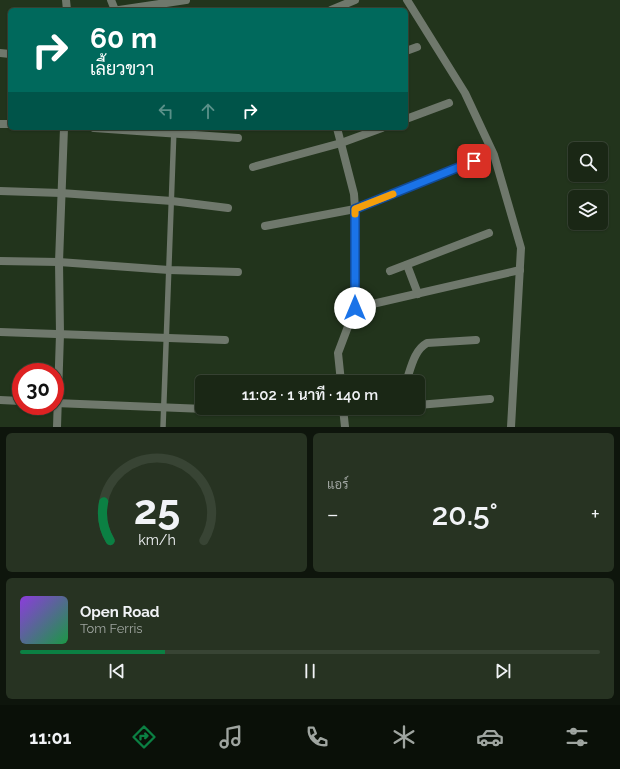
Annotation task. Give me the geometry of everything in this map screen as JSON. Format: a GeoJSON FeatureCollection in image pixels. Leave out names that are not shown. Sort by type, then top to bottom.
{"type":"FeatureCollection","features":[{"type":"Feature","properties":{"kind":"street"},"geometry":{"type":"LineString","coordinates":[[132,8],[186,0]]}},
{"type":"Feature","properties":{"kind":"street"},"geometry":{"type":"LineString","coordinates":[[336,8],[355,0]]}},
{"type":"Feature","properties":{"kind":"street"},"geometry":{"type":"LineString","coordinates":[[407,0],[465,93],[494,155],[521,248],[511,427]]}},
{"type":"Feature","properties":{"kind":"street"},"geometry":{"type":"LineString","coordinates":[[408,50],[417,47]]}},
{"type":"Feature","properties":{"kind":"street"},"geometry":{"type":"LineString","coordinates":[[408,118],[449,103]]}},
{"type":"Feature","properties":{"kind":"street"},"geometry":{"type":"LineString","coordinates":[[58,363],[60,334],[59,262],[64,130]]}},
{"type":"Feature","properties":{"kind":"street"},"geometry":{"type":"LineString","coordinates":[[147,130],[174,131],[238,138]]}},
{"type":"Feature","properties":{"kind":"street"},"geometry":{"type":"LineString","coordinates":[[338,130],[354,194],[355,209],[355,308],[338,353],[340,375]]}},
{"type":"Feature","properties":{"kind":"street"},"geometry":{"type":"LineString","coordinates":[[253,167],[341,143],[377,130]]}},
{"type":"Feature","properties":{"kind":"street"},"geometry":{"type":"LineString","coordinates":[[265,226],[355,209],[474,161]]}},
{"type":"Feature","properties":{"kind":"street"},"geometry":{"type":"LineString","coordinates":[[0,191],[172,200],[228,208]]}},
{"type":"Feature","properties":{"kind":"street"},"geometry":{"type":"LineString","coordinates":[[390,271],[489,233]]}},
{"type":"Feature","properties":{"kind":"street"},"geometry":{"type":"LineString","coordinates":[[0,261],[59,262],[169,270],[238,272]]}},
{"type":"Feature","properties":{"kind":"street"},"geometry":{"type":"LineString","coordinates":[[407,264],[418,294]]}},
{"type":"Feature","properties":{"kind":"street"},"geometry":{"type":"LineString","coordinates":[[355,308],[520,270]]}},
{"type":"Feature","properties":{"kind":"street"},"geometry":{"type":"LineString","coordinates":[[0,332],[225,340]]}},
{"type":"Feature","properties":{"kind":"street"},"geometry":{"type":"LineString","coordinates":[[408,375],[416,353],[422,346],[428,343],[476,340]]}},
{"type":"Feature","properties":{"kind":"street"},"geometry":{"type":"LineString","coordinates":[[425,404],[490,399]]}},
{"type":"Feature","properties":{"kind":"street"},"geometry":{"type":"LineString","coordinates":[[0,400],[12,401]]}},
{"type":"Feature","properties":{"kind":"street"},"geometry":{"type":"LineString","coordinates":[[64,403],[195,408]]}},
{"type":"Feature","properties":{"kind":"street"},"geometry":{"type":"LineString","coordinates":[[56,415],[57,427]]}},
{"type":"Feature","properties":{"kind":"street"},"geometry":{"type":"LineString","coordinates":[[344,415],[345,427]]}},
{"type":"Feature","properties":{"kind":"lane"},"geometry":{"type":"LineString","coordinates":[[163,427],[174,131]]}},
{"type":"Feature","properties":{"kind":"slow traffic"},"geometry":{"type":"LineString","coordinates":[[355,214],[355,209],[393,194]]}},
{"type":"Feature","properties":{"kind":"route"},"geometry":{"type":"LineString","coordinates":[[355,308],[355,209],[474,161]]}}]}
